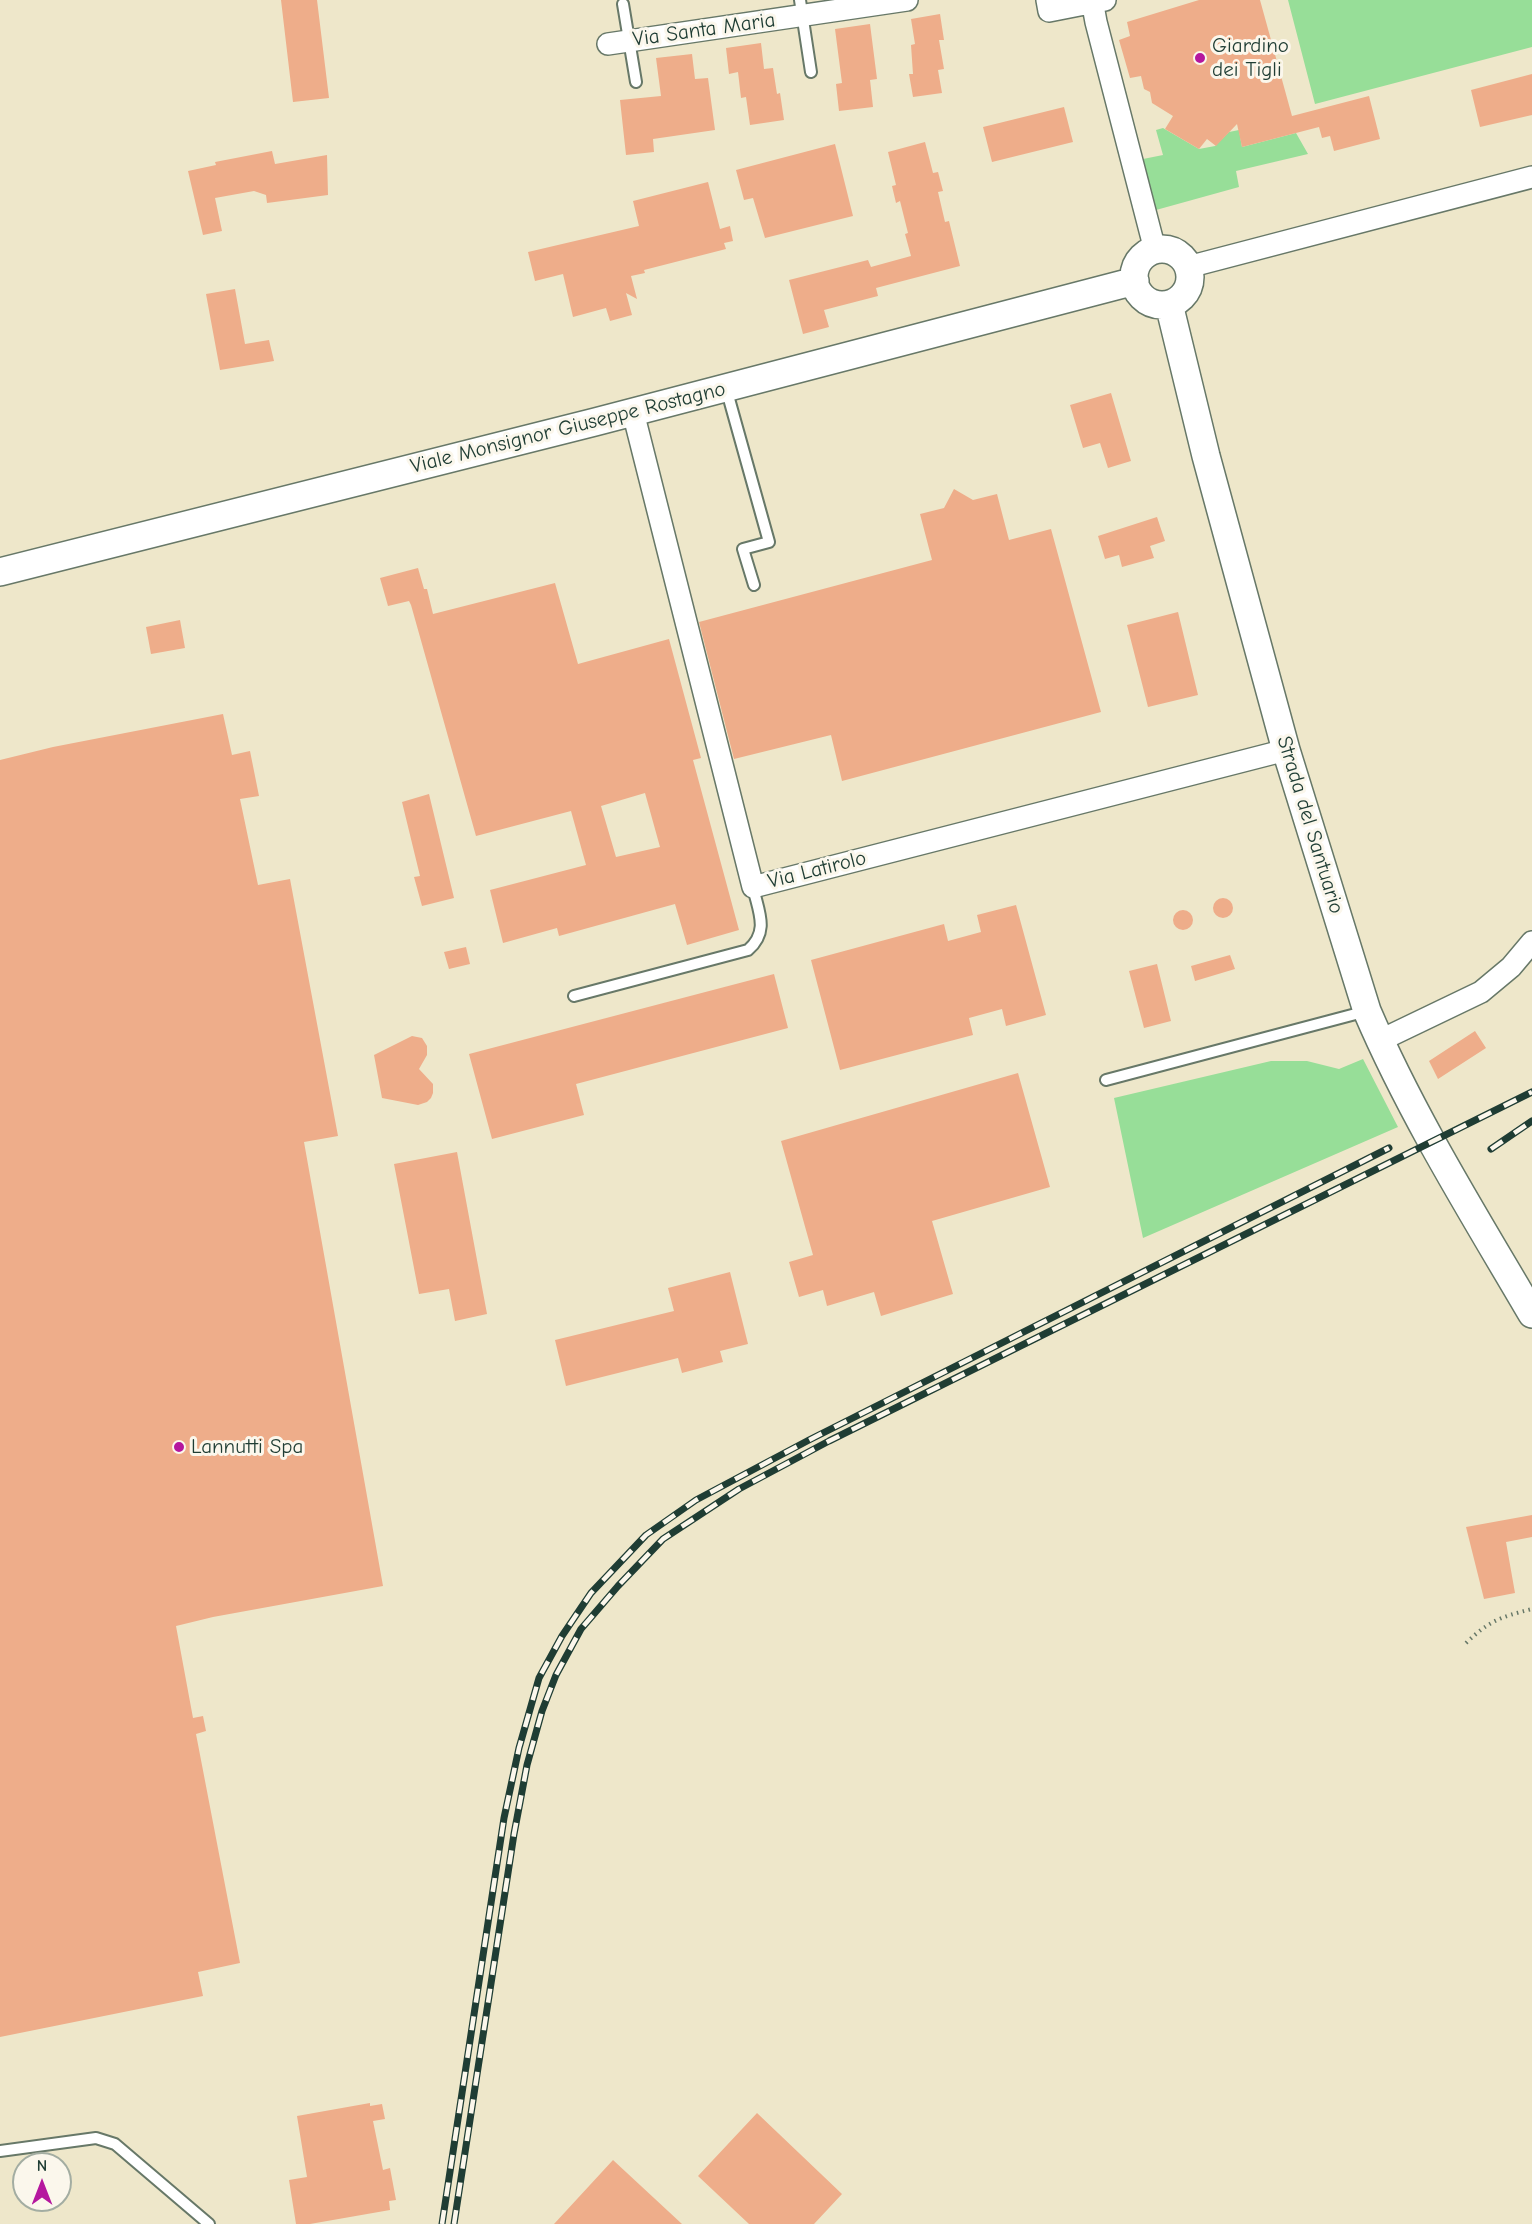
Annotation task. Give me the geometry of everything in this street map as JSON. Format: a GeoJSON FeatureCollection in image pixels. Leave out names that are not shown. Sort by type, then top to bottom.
{"type":"FeatureCollection","features":[{"type":"Feature","properties":{"kind":"street","name":"Via Santa Maria"},"geometry":{"type":"LineString","coordinates":[[608,44],[629,42],[801,8],[907,0]]}},
{"type":"Feature","properties":{"kind":"street"},"geometry":{"type":"LineString","coordinates":[[1047,0],[1049,11],[1097,1],[1096,21],[1155,250]]}},
{"type":"Feature","properties":{"kind":"street"},"geometry":{"type":"LineString","coordinates":[[1188,267],[1532,177]]}},
{"type":"Feature","properties":{"kind":"street"},"geometry":{"type":"LineString","coordinates":[[1155,250],[1171,250],[1179,254],[1188,267],[1188,285],[1184,293],[1169,304],[1160,304],[1143,297],[1135,281],[1137,266],[1147,253],[1155,250]]}},
{"type":"Feature","properties":{"kind":"street","name":"Viale Monsignor Giuseppe Rostagno"},"geometry":{"type":"LineString","coordinates":[[0,572],[633,412],[1135,281]]}},
{"type":"Feature","properties":{"kind":"street","name":"Strada del Santuario"},"geometry":{"type":"LineString","coordinates":[[1169,304],[1206,456],[1286,750],[1366,1011],[1379,1041],[1432,1142],[1532,1314]]}},
{"type":"Feature","properties":{"kind":"street","name":"Via Latirolo"},"geometry":{"type":"LineString","coordinates":[[633,412],[753,887],[1286,750]]}},
{"type":"Feature","properties":{"kind":"street"},"geometry":{"type":"LineString","coordinates":[[1379,1041],[1481,992],[1511,967],[1532,942]]}},
{"type":"Feature","properties":{"kind":"lane"},"geometry":{"type":"LineString","coordinates":[[623,4],[636,82]]}},
{"type":"Feature","properties":{"kind":"lane"},"geometry":{"type":"LineString","coordinates":[[801,8],[811,72]]}},
{"type":"Feature","properties":{"kind":"lane"},"geometry":{"type":"LineString","coordinates":[[726,388],[769,543],[743,549],[754,585]]}},
{"type":"Feature","properties":{"kind":"lane"},"geometry":{"type":"LineString","coordinates":[[574,996],[748,950],[758,941],[762,928],[753,887]]}},
{"type":"Feature","properties":{"kind":"lane"},"geometry":{"type":"LineString","coordinates":[[1106,1080],[1366,1011]]}},
{"type":"Feature","properties":{"kind":"lane"},"geometry":{"type":"LineString","coordinates":[[0,2151],[96,2138],[115,2144],[209,2224]]}},
{"type":"Feature","properties":{"kind":"path"},"geometry":{"type":"LineString","coordinates":[[1466,1644],[1484,1626],[1507,1616],[1532,1610]]}},
{"type":"Feature","properties":{"kind":"green space"},"geometry":{"type":"Polygon","coordinates":[[[1288,0],[1532,0],[1532,47],[1315,104],[1288,0]]]}},
{"type":"Feature","properties":{"kind":"green space"},"geometry":{"type":"Polygon","coordinates":[[[1163,128],[1199,149],[1215,146],[1229,132],[1239,130],[1242,147],[1296,133],[1308,154],[1236,171],[1239,187],[1156,210],[1143,159],[1163,155],[1156,130],[1163,128]]]}},
{"type":"Feature","properties":{"kind":"green space"},"geometry":{"type":"Polygon","coordinates":[[[1363,1059],[1398,1127],[1143,1238],[1114,1098],[1271,1061],[1307,1061],[1339,1069],[1363,1059]]]}},
{"type":"Feature","properties":{"kind":"building"},"geometry":{"type":"Polygon","coordinates":[[[281,0],[317,0],[329,98],[293,102],[281,0]]]}},
{"type":"Feature","properties":{"kind":"building","name":"Giardino dei Tigli"},"geometry":{"type":"Polygon","coordinates":[[[1199,0],[1260,0],[1292,116],[1369,96],[1380,139],[1334,151],[1330,136],[1322,138],[1319,127],[1242,147],[1237,124],[1216,146],[1207,139],[1199,149],[1165,129],[1173,116],[1152,103],[1150,92],[1144,89],[1141,76],[1130,78],[1119,40],[1130,36],[1127,22],[1199,0]]]}},
{"type":"Feature","properties":{"kind":"building"},"geometry":{"type":"Polygon","coordinates":[[[940,14],[944,40],[939,40],[944,69],[938,70],[942,93],[913,97],[909,74],[913,74],[911,45],[915,44],[911,19],[940,14]]]}},
{"type":"Feature","properties":{"kind":"building"},"geometry":{"type":"Polygon","coordinates":[[[870,24],[877,79],[870,80],[873,107],[839,111],[836,84],[842,83],[835,29],[870,24]]]}},
{"type":"Feature","properties":{"kind":"building"},"geometry":{"type":"Polygon","coordinates":[[[761,43],[764,69],[773,68],[784,120],[750,125],[746,97],[741,98],[738,72],[729,74],[726,48],[761,43]]]}},
{"type":"Feature","properties":{"kind":"building"},"geometry":{"type":"Polygon","coordinates":[[[692,54],[695,79],[708,78],[715,130],[653,139],[654,152],[626,155],[620,100],[661,96],[656,58],[692,54]]]}},
{"type":"Feature","properties":{"kind":"building"},"geometry":{"type":"Polygon","coordinates":[[[1532,74],[1532,115],[1480,127],[1471,90],[1532,74]]]}},
{"type":"Feature","properties":{"kind":"building"},"geometry":{"type":"Polygon","coordinates":[[[1064,107],[1073,142],[992,162],[983,127],[1064,107]]]}},
{"type":"Feature","properties":{"kind":"building"},"geometry":{"type":"Polygon","coordinates":[[[925,142],[933,173],[938,172],[943,191],[938,192],[945,222],[949,221],[960,266],[876,288],[878,296],[824,310],[829,327],[803,334],[789,280],[868,260],[871,267],[911,256],[900,201],[896,203],[892,186],[896,185],[888,152],[925,142]]]}},
{"type":"Feature","properties":{"kind":"building"},"geometry":{"type":"Polygon","coordinates":[[[835,144],[853,216],[765,238],[753,198],[744,200],[736,170],[835,144]]]}},
{"type":"Feature","properties":{"kind":"building"},"geometry":{"type":"Polygon","coordinates":[[[272,151],[275,164],[327,155],[328,195],[267,203],[266,195],[254,191],[215,198],[222,231],[203,235],[188,171],[216,165],[215,162],[272,151]]]}},
{"type":"Feature","properties":{"kind":"building"},"geometry":{"type":"Polygon","coordinates":[[[708,182],[720,229],[730,226],[733,241],[724,243],[726,249],[644,270],[645,273],[631,276],[637,299],[626,293],[632,315],[610,321],[606,308],[573,317],[563,274],[535,281],[528,252],[639,226],[633,201],[708,182]]]}},
{"type":"Feature","properties":{"kind":"building"},"geometry":{"type":"Polygon","coordinates":[[[235,289],[245,344],[269,340],[274,361],[220,370],[206,294],[235,289]]]}},
{"type":"Feature","properties":{"kind":"building"},"geometry":{"type":"Polygon","coordinates":[[[1111,393],[1131,461],[1108,468],[1100,443],[1083,448],[1070,405],[1111,393]]]}},
{"type":"Feature","properties":{"kind":"building"},"geometry":{"type":"Polygon","coordinates":[[[954,489],[973,500],[997,494],[1009,540],[1051,529],[1101,712],[842,781],[831,735],[734,759],[699,622],[932,560],[920,514],[944,508],[954,489]]]}},
{"type":"Feature","properties":{"kind":"building"},"geometry":{"type":"Polygon","coordinates":[[[1157,517],[1165,541],[1150,546],[1154,558],[1122,567],[1119,555],[1105,559],[1098,536],[1157,517]]]}},
{"type":"Feature","properties":{"kind":"building"},"geometry":{"type":"Polygon","coordinates":[[[418,568],[424,589],[427,589],[433,614],[555,583],[578,664],[669,639],[701,758],[693,760],[739,930],[687,945],[675,904],[559,936],[557,928],[503,943],[490,890],[586,865],[571,811],[476,836],[411,605],[409,601],[388,606],[380,578],[418,568]],[[645,793],[601,806],[616,857],[660,847],[645,793]]]}},
{"type":"Feature","properties":{"kind":"building"},"geometry":{"type":"Polygon","coordinates":[[[1178,612],[1198,695],[1148,707],[1127,625],[1178,612]]]}},
{"type":"Feature","properties":{"kind":"building"},"geometry":{"type":"Polygon","coordinates":[[[180,620],[185,648],[151,654],[146,627],[180,620]]]}},
{"type":"Feature","properties":{"kind":"building","name":"Lannutti Spa"},"geometry":{"type":"Polygon","coordinates":[[[223,714],[232,755],[250,751],[259,796],[240,799],[258,885],[290,879],[338,1136],[304,1142],[383,1586],[213,1617],[176,1626],[193,1718],[203,1716],[206,1731],[196,1734],[240,1963],[198,1972],[203,1996],[0,2037],[0,760],[53,747],[223,714]]]}},
{"type":"Feature","properties":{"kind":"building"},"geometry":{"type":"Polygon","coordinates":[[[429,794],[454,898],[422,906],[414,877],[420,876],[402,802],[429,794]]]}},
{"type":"Feature","properties":{"kind":"building"},"geometry":{"type":"Polygon","coordinates":[[[1223,898],[1230,901],[1233,908],[1230,915],[1223,918],[1216,915],[1213,908],[1216,901],[1223,898]]]}},
{"type":"Feature","properties":{"kind":"building"},"geometry":{"type":"Polygon","coordinates":[[[1016,905],[1046,1015],[1006,1026],[1002,1009],[969,1018],[973,1035],[840,1070],[811,960],[944,924],[948,941],[981,932],[977,915],[1016,905]]]}},
{"type":"Feature","properties":{"kind":"building"},"geometry":{"type":"Polygon","coordinates":[[[1183,910],[1190,913],[1193,920],[1190,927],[1183,930],[1176,927],[1173,920],[1176,913],[1183,910]]]}},
{"type":"Feature","properties":{"kind":"building"},"geometry":{"type":"Polygon","coordinates":[[[466,947],[470,964],[449,969],[444,952],[466,947]]]}},
{"type":"Feature","properties":{"kind":"building"},"geometry":{"type":"Polygon","coordinates":[[[1230,955],[1235,969],[1195,981],[1191,966],[1230,955]]]}},
{"type":"Feature","properties":{"kind":"building"},"geometry":{"type":"Polygon","coordinates":[[[1157,964],[1171,1021],[1144,1028],[1129,971],[1157,964]]]}},
{"type":"Feature","properties":{"kind":"building"},"geometry":{"type":"Polygon","coordinates":[[[774,974],[788,1028],[576,1084],[584,1115],[492,1139],[469,1054],[774,974]]]}},
{"type":"Feature","properties":{"kind":"building"},"geometry":{"type":"Polygon","coordinates":[[[1475,1031],[1486,1048],[1438,1079],[1429,1061],[1475,1031]]]}},
{"type":"Feature","properties":{"kind":"building"},"geometry":{"type":"Polygon","coordinates":[[[412,1036],[422,1038],[427,1046],[427,1055],[419,1069],[433,1084],[431,1098],[418,1105],[382,1098],[374,1055],[412,1036]]]}},
{"type":"Feature","properties":{"kind":"building"},"geometry":{"type":"Polygon","coordinates":[[[1018,1073],[1050,1187],[932,1221],[953,1294],[881,1316],[874,1292],[827,1306],[823,1290],[799,1297],[789,1262],[813,1255],[781,1141],[1018,1073]]]}},
{"type":"Feature","properties":{"kind":"building"},"geometry":{"type":"Polygon","coordinates":[[[457,1152],[487,1314],[455,1321],[449,1289],[419,1294],[394,1164],[457,1152]]]}},
{"type":"Feature","properties":{"kind":"building"},"geometry":{"type":"Polygon","coordinates":[[[730,1272],[748,1344],[720,1351],[723,1362],[682,1373],[678,1358],[566,1386],[555,1340],[674,1311],[668,1288],[730,1272]]]}},
{"type":"Feature","properties":{"kind":"building"},"geometry":{"type":"Polygon","coordinates":[[[1532,1515],[1532,1537],[1506,1542],[1515,1593],[1484,1599],[1466,1527],[1532,1515]]]}},
{"type":"Feature","properties":{"kind":"building"},"geometry":{"type":"Polygon","coordinates":[[[370,2103],[370,2106],[382,2104],[385,2119],[373,2121],[383,2170],[390,2168],[396,2200],[389,2201],[390,2210],[310,2224],[296,2224],[289,2180],[307,2177],[297,2116],[370,2103]]]}},
{"type":"Feature","properties":{"kind":"building"},"geometry":{"type":"Polygon","coordinates":[[[757,2113],[842,2194],[814,2224],[749,2224],[698,2176],[757,2113]]]}},
{"type":"Feature","properties":{"kind":"building"},"geometry":{"type":"Polygon","coordinates":[[[613,2160],[682,2224],[554,2224],[613,2160]]]}},
{"type":"Feature","properties":{"kind":"railway"},"geometry":{"type":"LineString","coordinates":[[454,2224],[514,1834],[527,1765],[542,1711],[556,1675],[581,1629],[618,1586],[663,1539],[739,1489],[829,1441],[1532,1092]]}},
{"type":"Feature","properties":{"kind":"railway"},"geometry":{"type":"LineString","coordinates":[[1491,1149],[1532,1121]]}},
{"type":"Feature","properties":{"kind":"railway"},"geometry":{"type":"LineString","coordinates":[[442,2224],[504,1818],[519,1748],[539,1678],[562,1636],[591,1593],[646,1535],[696,1500],[809,1440],[1389,1148]]}},
{"type":"Feature","properties":{"kind":"place","name":"Giardino dei Tigli"},"geometry":{"type":"Point","coordinates":[1200,58]}},
{"type":"Feature","properties":{"kind":"place","name":"Lannutti Spa"},"geometry":{"type":"Point","coordinates":[179,1447]}}]}
